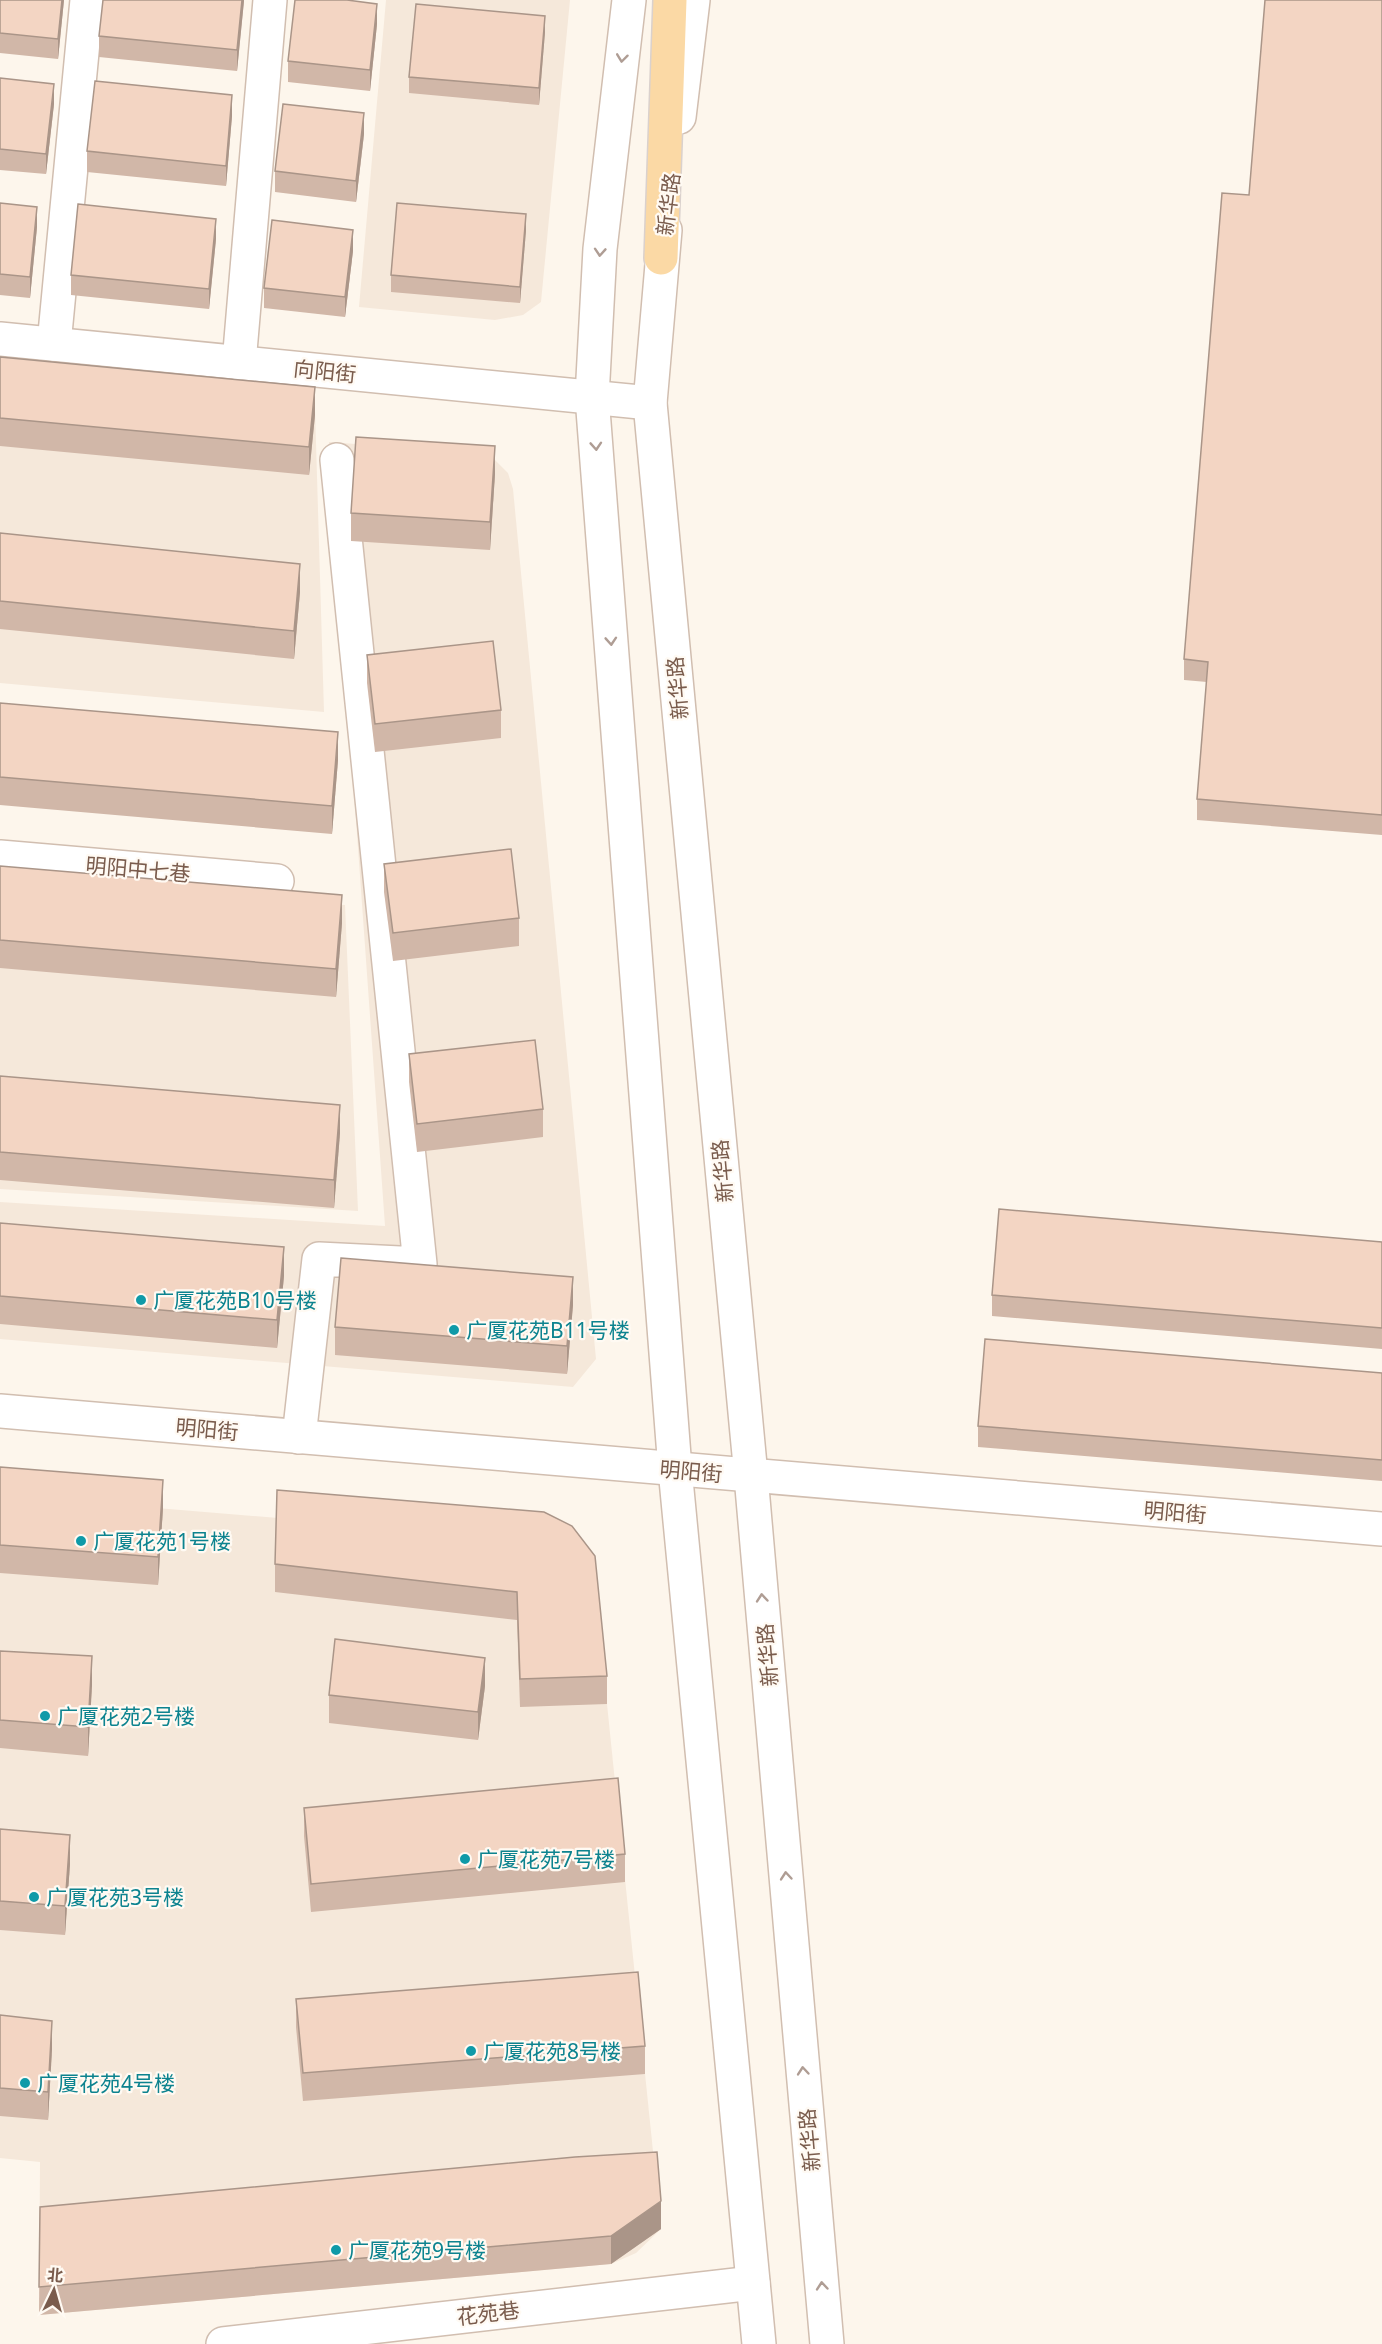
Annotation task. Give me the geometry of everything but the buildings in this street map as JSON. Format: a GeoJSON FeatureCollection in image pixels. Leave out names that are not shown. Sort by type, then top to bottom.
{"type":"FeatureCollection","features":[{"type":"Feature","properties":{"kind":"main road"},"geometry":{"type":"LineString","coordinates":[[661,258],[670,0]]}},
{"type":"Feature","properties":{"kind":"street"},"geometry":{"type":"LineString","coordinates":[[54,345],[87,0]]}},
{"type":"Feature","properties":{"kind":"street"},"geometry":{"type":"LineString","coordinates":[[239,363],[270,0]]}},
{"type":"Feature","properties":{"kind":"street"},"geometry":{"type":"LineString","coordinates":[[629,0],[600,249],[592,397],[675,1470],[759,2344]]}},
{"type":"Feature","properties":{"kind":"street","name":"新华路"},"geometry":{"type":"LineString","coordinates":[[693,0],[661,258],[650,402],[751,1476],[827,2344]]}},
{"type":"Feature","properties":{"kind":"street","name":"向阳街"},"geometry":{"type":"LineString","coordinates":[[0,339],[650,402]]}},
{"type":"Feature","properties":{"kind":"street"},"geometry":{"type":"LineString","coordinates":[[299,1437],[319,1259],[420,1263],[337,460]]}},
{"type":"Feature","properties":{"kind":"street","name":"明阳中七巷"},"geometry":{"type":"LineString","coordinates":[[0,857],[277,880]]}},
{"type":"Feature","properties":{"kind":"street","name":"明阳街"},"geometry":{"type":"LineString","coordinates":[[0,1411],[1382,1530]]}},
{"type":"Feature","properties":{"kind":"street","name":"花苑巷"},"geometry":{"type":"LineString","coordinates":[[224,2344],[753,2283]]}},
{"type":"Feature","properties":{"kind":"shaded area"},"geometry":{"type":"Polygon","coordinates":[[[386,0],[570,0],[541,302],[523,315],[495,320],[359,307],[386,0]]]}},
{"type":"Feature","properties":{"kind":"shaded area"},"geometry":{"type":"Polygon","coordinates":[[[0,380],[315,409],[324,712],[0,683],[0,380]]]}},
{"type":"Feature","properties":{"kind":"shaded area"},"geometry":{"type":"Polygon","coordinates":[[[329,442],[475,453],[495,460],[508,473],[513,489],[596,1359],[573,1387],[0,1339],[0,1202],[385,1226],[329,442]]]}},
{"type":"Feature","properties":{"kind":"shaded area"},"geometry":{"type":"Polygon","coordinates":[[[0,878],[345,905],[358,1211],[0,1189],[0,878]]]}},
{"type":"Feature","properties":{"kind":"shaded area"},"geometry":{"type":"Polygon","coordinates":[[[0,1495],[544,1540],[607,1704],[661,2229],[636,2253],[611,2264],[39,2315],[40,2162],[0,2158],[0,1495]]]}},
{"type":"Feature","properties":{"kind":"place","name":"广厦花苑B10号楼"},"geometry":{"type":"Point","coordinates":[141,1300]}},
{"type":"Feature","properties":{"kind":"place","name":"广厦花苑B11号楼"},"geometry":{"type":"Point","coordinates":[454,1330]}},
{"type":"Feature","properties":{"kind":"place","name":"广厦花苑1号楼"},"geometry":{"type":"Point","coordinates":[81,1541]}},
{"type":"Feature","properties":{"kind":"place","name":"广厦花苑2号楼"},"geometry":{"type":"Point","coordinates":[45,1716]}},
{"type":"Feature","properties":{"kind":"place","name":"广厦花苑7号楼"},"geometry":{"type":"Point","coordinates":[465,1859]}},
{"type":"Feature","properties":{"kind":"place","name":"广厦花苑3号楼"},"geometry":{"type":"Point","coordinates":[34,1897]}},
{"type":"Feature","properties":{"kind":"place","name":"广厦花苑8号楼"},"geometry":{"type":"Point","coordinates":[471,2051]}},
{"type":"Feature","properties":{"kind":"place","name":"广厦花苑4号楼"},"geometry":{"type":"Point","coordinates":[25,2083]}},
{"type":"Feature","properties":{"kind":"place","name":"广厦花苑9号楼"},"geometry":{"type":"Point","coordinates":[336,2250]}}]}
